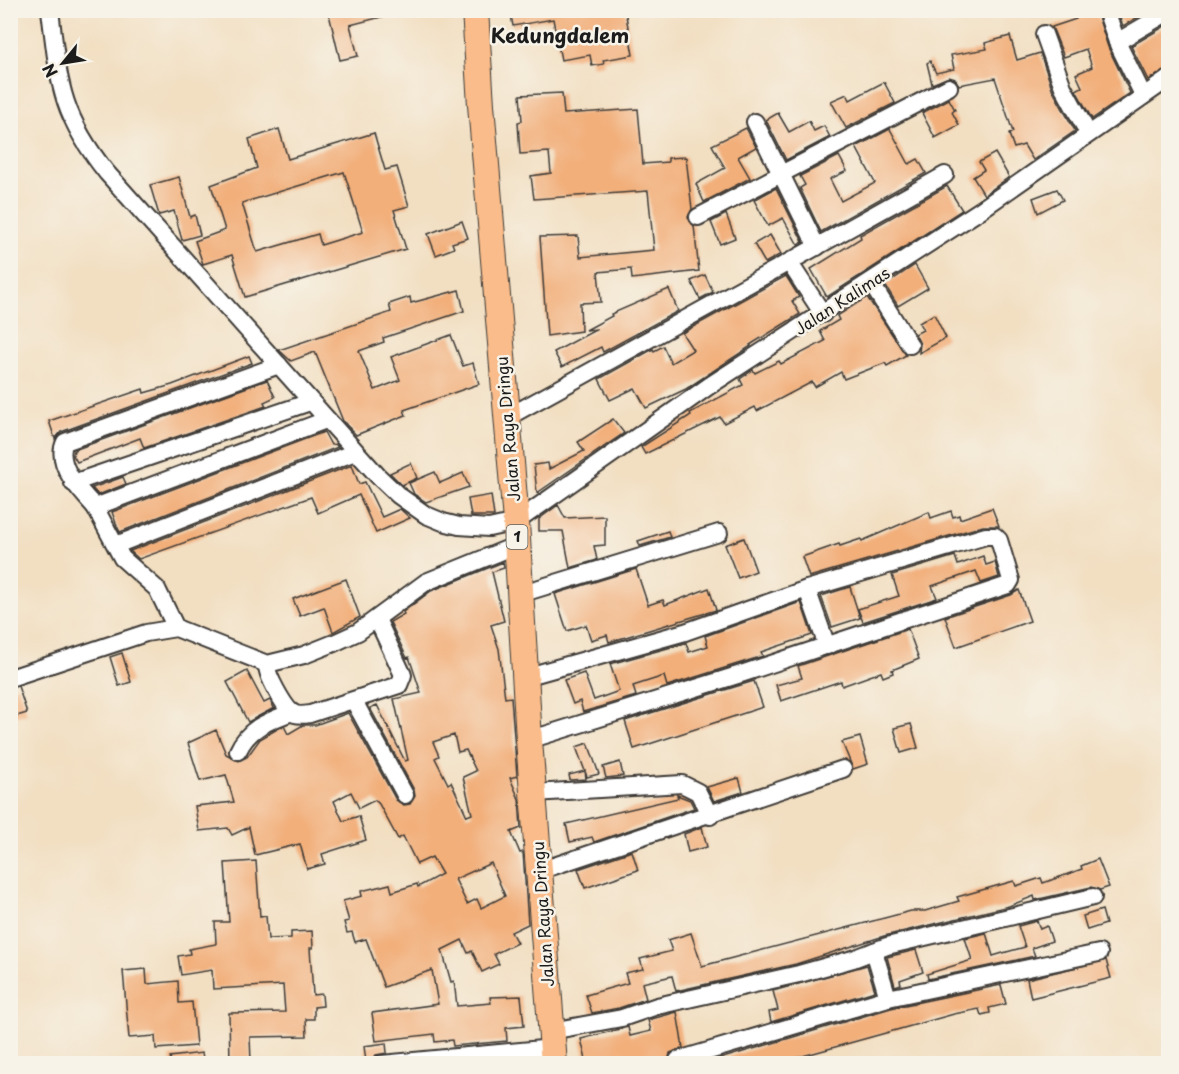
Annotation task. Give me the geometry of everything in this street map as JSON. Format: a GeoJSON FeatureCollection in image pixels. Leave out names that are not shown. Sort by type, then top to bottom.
{"type":"FeatureCollection","features":[{"type":"Feature","properties":{"kind":"highway","name":"Jalan Raya Dringu"},"geometry":{"type":"LineString","coordinates":[[475,10],[517,534],[529,740],[553,1048]]}},
{"type":"Feature","properties":{"kind":"street"},"geometry":{"type":"LineString","coordinates":[[50,10],[60,91],[72,123],[89,151],[355,453],[398,495],[426,515],[466,527],[489,528],[517,534]]}},
{"type":"Feature","properties":{"kind":"street"},"geometry":{"type":"LineString","coordinates":[[1106,10],[1117,42],[1143,95]]}},
{"type":"Feature","properties":{"kind":"street"},"geometry":{"type":"LineString","coordinates":[[1117,42],[1168,12]]}},
{"type":"Feature","properties":{"kind":"street"},"geometry":{"type":"LineString","coordinates":[[1044,34],[1063,87],[1088,133]]}},
{"type":"Feature","properties":{"kind":"street","name":"Jalan Kalimas"},"geometry":{"type":"LineString","coordinates":[[517,534],[709,386],[872,283],[1168,79]]}},
{"type":"Feature","properties":{"kind":"street"},"geometry":{"type":"LineString","coordinates":[[698,217],[949,87]]}},
{"type":"Feature","properties":{"kind":"street"},"geometry":{"type":"LineString","coordinates":[[755,122],[817,247]]}},
{"type":"Feature","properties":{"kind":"street"},"geometry":{"type":"LineString","coordinates":[[506,418],[945,175]]}},
{"type":"Feature","properties":{"kind":"street"},"geometry":{"type":"LineString","coordinates":[[789,262],[823,314]]}},
{"type":"Feature","properties":{"kind":"street"},"geometry":{"type":"LineString","coordinates":[[872,283],[910,345]]}},
{"type":"Feature","properties":{"kind":"street"},"geometry":{"type":"LineString","coordinates":[[176,628],[157,589],[148,578],[131,567],[94,507],[73,483],[63,451],[65,442],[279,365]]}},
{"type":"Feature","properties":{"kind":"street"},"geometry":{"type":"LineString","coordinates":[[73,483],[310,402]]}},
{"type":"Feature","properties":{"kind":"street"},"geometry":{"type":"LineString","coordinates":[[94,507],[326,420]]}},
{"type":"Feature","properties":{"kind":"street"},"geometry":{"type":"LineString","coordinates":[[116,545],[355,453]]}},
{"type":"Feature","properties":{"kind":"street"},"geometry":{"type":"LineString","coordinates":[[520,594],[719,533]]}},
{"type":"Feature","properties":{"kind":"street"},"geometry":{"type":"LineString","coordinates":[[10,678],[146,633],[176,628],[267,664],[304,656],[334,643],[377,619],[426,582],[517,534]]}},
{"type":"Feature","properties":{"kind":"street"},"geometry":{"type":"LineString","coordinates":[[525,677],[685,632],[807,589],[986,536],[995,536],[999,540],[1011,580],[1008,585],[827,646],[529,740]]}},
{"type":"Feature","properties":{"kind":"street"},"geometry":{"type":"LineString","coordinates":[[807,589],[827,646]]}},
{"type":"Feature","properties":{"kind":"street"},"geometry":{"type":"LineString","coordinates":[[238,751],[245,738],[256,728],[292,712],[310,714],[383,692],[401,682],[403,675],[399,663],[377,619]]}},
{"type":"Feature","properties":{"kind":"street"},"geometry":{"type":"LineString","coordinates":[[267,664],[272,682],[292,712]]}},
{"type":"Feature","properties":{"kind":"street"},"geometry":{"type":"LineString","coordinates":[[354,701],[405,795]]}},
{"type":"Feature","properties":{"kind":"street"},"geometry":{"type":"LineString","coordinates":[[539,871],[710,816],[843,769]]}},
{"type":"Feature","properties":{"kind":"street"},"geometry":{"type":"LineString","coordinates":[[534,793],[682,784],[698,792],[710,816]]}},
{"type":"Feature","properties":{"kind":"street"},"geometry":{"type":"LineString","coordinates":[[381,1064],[553,1048],[622,1018],[657,1006],[799,974],[874,951],[1093,897]]}},
{"type":"Feature","properties":{"kind":"street"},"geometry":{"type":"LineString","coordinates":[[874,951],[888,998]]}},
{"type":"Feature","properties":{"kind":"street"},"geometry":{"type":"LineString","coordinates":[[678,1060],[888,998],[1099,953]]}},
{"type":"Feature","properties":{"kind":"building"},"geometry":{"type":"Polygon","coordinates":[[[328,10],[393,10],[393,14],[350,25],[358,56],[340,60],[328,10]]]}},
{"type":"Feature","properties":{"kind":"building"},"geometry":{"type":"Polygon","coordinates":[[[510,10],[625,10],[633,55],[603,60],[604,64],[592,66],[590,55],[561,60],[553,19],[513,26],[510,10]]]}},
{"type":"Feature","properties":{"kind":"building"},"geometry":{"type":"Polygon","coordinates":[[[1074,10],[1096,10],[1108,47],[1130,93],[1092,119],[1076,90],[1082,87],[1076,74],[1092,67],[1086,49],[1064,57],[1052,27],[1076,19],[1074,10]]]}},
{"type":"Feature","properties":{"kind":"building"},"geometry":{"type":"Polygon","coordinates":[[[1117,10],[1150,10],[1123,26],[1117,10]]]}},
{"type":"Feature","properties":{"kind":"building"},"geometry":{"type":"Polygon","coordinates":[[[1168,26],[1168,69],[1148,80],[1131,46],[1168,26]]]}},
{"type":"Feature","properties":{"kind":"building"},"geometry":{"type":"Polygon","coordinates":[[[1010,36],[1017,60],[1040,53],[1053,91],[1075,131],[1033,160],[1024,145],[1014,148],[1009,134],[1013,132],[995,78],[959,85],[955,79],[949,77],[932,84],[927,63],[930,61],[936,73],[954,69],[951,55],[987,49],[985,43],[1010,36]]]}},
{"type":"Feature","properties":{"kind":"building"},"geometry":{"type":"Polygon","coordinates":[[[884,82],[895,103],[846,128],[831,101],[847,94],[850,100],[884,82]]]}},
{"type":"Feature","properties":{"kind":"building"},"geometry":{"type":"Polygon","coordinates":[[[562,93],[564,114],[638,109],[643,164],[668,162],[668,158],[686,157],[692,209],[688,217],[694,226],[699,271],[632,279],[631,269],[598,272],[601,302],[580,303],[581,331],[547,336],[540,237],[578,236],[580,257],[654,250],[648,191],[534,199],[531,176],[551,173],[549,152],[520,154],[518,122],[522,121],[520,95],[562,93]]]}},
{"type":"Feature","properties":{"kind":"building"},"geometry":{"type":"Polygon","coordinates":[[[949,99],[955,110],[952,112],[959,125],[935,138],[922,113],[949,99]]]}},
{"type":"Feature","properties":{"kind":"building"},"geometry":{"type":"Polygon","coordinates":[[[778,113],[789,132],[809,121],[814,131],[824,126],[830,137],[786,160],[766,120],[778,113]]]}},
{"type":"Feature","properties":{"kind":"building"},"geometry":{"type":"Polygon","coordinates":[[[746,128],[756,147],[738,157],[750,178],[704,202],[696,184],[725,168],[712,145],[746,128]]]}},
{"type":"Feature","properties":{"kind":"building"},"geometry":{"type":"Polygon","coordinates":[[[279,129],[288,159],[374,133],[385,170],[397,167],[409,206],[394,210],[406,249],[245,297],[232,255],[203,264],[195,241],[225,230],[211,185],[257,168],[249,139],[279,129]],[[344,172],[242,203],[257,252],[318,234],[321,245],[363,232],[344,172]]]}},
{"type":"Feature","properties":{"kind":"building"},"geometry":{"type":"Polygon","coordinates":[[[890,129],[909,164],[918,159],[926,173],[821,232],[800,188],[805,185],[800,176],[839,156],[847,171],[830,179],[841,201],[875,183],[856,147],[890,129]]]}},
{"type":"Feature","properties":{"kind":"building"},"geometry":{"type":"Polygon","coordinates":[[[995,153],[1009,177],[984,195],[973,177],[984,170],[979,162],[995,153]]]}},
{"type":"Feature","properties":{"kind":"building"},"geometry":{"type":"Polygon","coordinates":[[[179,177],[190,217],[195,215],[200,235],[182,240],[174,211],[159,215],[150,185],[179,177]]]}},
{"type":"Feature","properties":{"kind":"building"},"geometry":{"type":"Polygon","coordinates":[[[947,186],[962,210],[827,297],[811,269],[861,238],[860,235],[947,186]]]}},
{"type":"Feature","properties":{"kind":"building"},"geometry":{"type":"Polygon","coordinates":[[[776,188],[803,242],[798,245],[783,218],[768,226],[754,200],[776,188]]]}},
{"type":"Feature","properties":{"kind":"building"},"geometry":{"type":"Polygon","coordinates":[[[1057,189],[1063,200],[1038,213],[1033,198],[1057,189]]]}},
{"type":"Feature","properties":{"kind":"building"},"geometry":{"type":"Polygon","coordinates":[[[726,214],[735,238],[720,244],[711,222],[726,214]]]}},
{"type":"Feature","properties":{"kind":"building"},"geometry":{"type":"Polygon","coordinates":[[[462,221],[468,238],[452,243],[454,248],[436,255],[428,234],[462,221]]]}},
{"type":"Feature","properties":{"kind":"building"},"geometry":{"type":"Polygon","coordinates":[[[770,235],[781,254],[765,263],[754,244],[770,235]]]}},
{"type":"Feature","properties":{"kind":"building"},"geometry":{"type":"Polygon","coordinates":[[[915,265],[928,288],[898,306],[885,285],[915,265]]]}},
{"type":"Feature","properties":{"kind":"building"},"geometry":{"type":"Polygon","coordinates":[[[705,275],[713,292],[700,299],[691,281],[705,275]]]}},
{"type":"Feature","properties":{"kind":"building"},"geometry":{"type":"Polygon","coordinates":[[[786,276],[799,297],[792,301],[800,314],[686,389],[646,408],[635,388],[610,400],[599,379],[653,349],[654,351],[663,346],[671,363],[693,350],[682,333],[786,276]]]}},
{"type":"Feature","properties":{"kind":"building"},"geometry":{"type":"Polygon","coordinates":[[[669,289],[678,311],[603,352],[601,347],[562,367],[554,352],[597,329],[586,330],[612,316],[611,314],[669,289]]]}},
{"type":"Feature","properties":{"kind":"building"},"geometry":{"type":"Polygon","coordinates":[[[459,290],[464,311],[383,338],[384,342],[359,351],[375,390],[400,380],[391,357],[451,335],[463,366],[473,363],[479,384],[404,410],[406,415],[356,435],[343,421],[315,352],[291,361],[279,350],[391,312],[389,304],[410,297],[411,303],[459,290]]]}},
{"type":"Feature","properties":{"kind":"building"},"geometry":{"type":"Polygon","coordinates":[[[867,297],[906,355],[887,366],[885,363],[844,379],[841,372],[815,387],[812,382],[757,411],[755,407],[724,423],[720,417],[645,454],[641,447],[691,415],[690,413],[743,385],[740,379],[753,370],[755,373],[779,361],[781,364],[825,341],[820,331],[839,320],[837,316],[867,297]]]}},
{"type":"Feature","properties":{"kind":"building"},"geometry":{"type":"Polygon","coordinates":[[[934,314],[946,338],[919,353],[920,344],[915,334],[923,330],[919,323],[934,314]]]}},
{"type":"Feature","properties":{"kind":"building"},"geometry":{"type":"Polygon","coordinates":[[[249,356],[252,363],[61,432],[55,439],[49,421],[143,389],[144,393],[172,385],[249,356]]]}},
{"type":"Feature","properties":{"kind":"building"},"geometry":{"type":"Polygon","coordinates":[[[267,380],[275,397],[264,402],[266,406],[144,448],[140,438],[77,462],[73,455],[74,450],[267,380]]]}},
{"type":"Feature","properties":{"kind":"building"},"geometry":{"type":"Polygon","coordinates":[[[613,419],[624,433],[537,493],[534,465],[548,463],[549,469],[584,451],[578,442],[613,419]]]}},
{"type":"Feature","properties":{"kind":"building"},"geometry":{"type":"Polygon","coordinates":[[[324,432],[331,445],[335,444],[338,447],[120,532],[117,526],[112,512],[324,432]]]}},
{"type":"Feature","properties":{"kind":"building"},"geometry":{"type":"Polygon","coordinates":[[[411,463],[417,478],[402,485],[390,473],[411,463]]]}},
{"type":"Feature","properties":{"kind":"building"},"geometry":{"type":"Polygon","coordinates":[[[352,465],[359,484],[365,482],[382,517],[400,509],[410,518],[376,533],[359,495],[318,513],[311,497],[139,559],[130,551],[352,465]]]}},
{"type":"Feature","properties":{"kind":"building"},"geometry":{"type":"Polygon","coordinates":[[[435,472],[440,483],[463,473],[469,487],[426,502],[414,494],[409,483],[435,472]]]}},
{"type":"Feature","properties":{"kind":"building"},"geometry":{"type":"Polygon","coordinates":[[[123,477],[126,484],[98,495],[92,488],[123,477]]]}},
{"type":"Feature","properties":{"kind":"building"},"geometry":{"type":"Polygon","coordinates":[[[491,495],[494,516],[471,516],[468,499],[491,495]]]}},
{"type":"Feature","properties":{"kind":"building"},"geometry":{"type":"Polygon","coordinates":[[[558,505],[565,518],[605,516],[605,545],[594,546],[597,560],[570,568],[563,531],[539,531],[539,519],[558,505]]]}},
{"type":"Feature","properties":{"kind":"building"},"geometry":{"type":"Polygon","coordinates":[[[992,508],[999,526],[983,526],[809,577],[802,557],[839,544],[840,546],[861,539],[862,541],[929,512],[931,518],[951,511],[953,517],[959,515],[960,519],[992,508]]]}},
{"type":"Feature","properties":{"kind":"building"},"geometry":{"type":"Polygon","coordinates":[[[668,531],[670,537],[640,546],[638,541],[668,531]]]}},
{"type":"Feature","properties":{"kind":"building"},"geometry":{"type":"Polygon","coordinates":[[[744,538],[756,571],[738,578],[725,545],[744,538]]]}},
{"type":"Feature","properties":{"kind":"building"},"geometry":{"type":"Polygon","coordinates":[[[955,556],[958,565],[983,556],[986,565],[995,562],[999,577],[981,583],[976,571],[932,586],[937,598],[863,622],[858,609],[899,596],[892,575],[955,556]]]}},
{"type":"Feature","properties":{"kind":"building"},"geometry":{"type":"Polygon","coordinates":[[[503,562],[504,568],[492,572],[504,621],[491,625],[499,649],[505,698],[511,697],[517,776],[510,778],[519,799],[521,828],[511,832],[520,853],[523,852],[528,924],[511,932],[517,943],[494,954],[499,964],[482,972],[472,951],[468,953],[462,940],[442,950],[451,982],[454,981],[457,1006],[491,1003],[490,997],[521,996],[524,1026],[506,1028],[507,1041],[453,1046],[452,1040],[435,1042],[434,1034],[376,1041],[372,1013],[438,1004],[432,970],[384,987],[366,939],[355,942],[352,932],[347,933],[344,922],[349,921],[343,901],[362,896],[361,891],[390,884],[392,892],[417,884],[418,887],[442,874],[432,857],[417,864],[403,836],[398,839],[375,800],[359,808],[351,792],[334,801],[343,821],[359,816],[366,840],[322,854],[325,864],[307,869],[300,844],[255,855],[249,827],[232,835],[228,828],[199,831],[195,806],[234,802],[226,775],[200,781],[188,743],[216,730],[226,754],[239,761],[247,757],[260,739],[279,728],[284,726],[288,734],[303,725],[315,725],[348,713],[396,800],[404,805],[410,804],[415,796],[414,790],[370,708],[377,705],[405,761],[408,760],[394,699],[421,693],[409,657],[407,658],[390,622],[404,614],[403,612],[431,591],[503,562]],[[454,735],[433,742],[439,756],[435,758],[448,784],[451,782],[467,816],[472,814],[463,777],[476,771],[466,750],[458,752],[454,735]],[[491,863],[455,879],[467,904],[477,899],[481,908],[505,896],[491,863]]]}},
{"type":"Feature","properties":{"kind":"building"},"geometry":{"type":"Polygon","coordinates":[[[636,569],[648,605],[663,600],[665,605],[709,588],[716,610],[609,642],[607,635],[591,640],[586,625],[567,631],[555,594],[636,569]]]}},
{"type":"Feature","properties":{"kind":"building"},"geometry":{"type":"Polygon","coordinates":[[[346,579],[360,617],[333,632],[324,607],[300,616],[293,599],[346,579]]]}},
{"type":"Feature","properties":{"kind":"building"},"geometry":{"type":"Polygon","coordinates":[[[850,587],[860,618],[832,627],[821,596],[850,587]]]}},
{"type":"Feature","properties":{"kind":"building"},"geometry":{"type":"Polygon","coordinates":[[[1019,590],[1030,621],[956,647],[945,617],[1011,595],[1019,590]]]}},
{"type":"Feature","properties":{"kind":"building"},"geometry":{"type":"Polygon","coordinates":[[[801,602],[812,635],[761,652],[763,656],[667,686],[664,676],[633,686],[636,696],[583,712],[580,701],[573,704],[564,680],[584,673],[594,700],[619,691],[610,664],[686,643],[689,652],[708,646],[705,636],[801,602]]]}},
{"type":"Feature","properties":{"kind":"building"},"geometry":{"type":"Polygon","coordinates":[[[908,629],[919,659],[892,670],[893,673],[883,677],[881,672],[842,686],[841,681],[781,701],[776,685],[802,678],[798,666],[908,629]]]}},
{"type":"Feature","properties":{"kind":"building"},"geometry":{"type":"Polygon","coordinates":[[[122,653],[131,682],[119,686],[110,657],[122,653]]]}},
{"type":"Feature","properties":{"kind":"building"},"geometry":{"type":"Polygon","coordinates":[[[247,671],[264,703],[270,700],[274,708],[248,722],[227,682],[247,671]]]}},
{"type":"Feature","properties":{"kind":"building"},"geometry":{"type":"Polygon","coordinates":[[[754,681],[763,707],[634,749],[625,721],[754,681]]]}},
{"type":"Feature","properties":{"kind":"building"},"geometry":{"type":"Polygon","coordinates":[[[18,686],[27,713],[10,718],[10,688],[18,686]]]}},
{"type":"Feature","properties":{"kind":"building"},"geometry":{"type":"Polygon","coordinates":[[[911,724],[918,748],[901,753],[894,728],[911,724]]]}},
{"type":"Feature","properties":{"kind":"building"},"geometry":{"type":"Polygon","coordinates":[[[860,737],[868,764],[853,769],[842,742],[860,737]]]}},
{"type":"Feature","properties":{"kind":"building"},"geometry":{"type":"Polygon","coordinates":[[[588,743],[599,774],[587,777],[576,747],[588,743]]]}},
{"type":"Feature","properties":{"kind":"building"},"geometry":{"type":"Polygon","coordinates":[[[620,762],[623,776],[606,778],[603,767],[620,762]]]}},
{"type":"Feature","properties":{"kind":"building"},"geometry":{"type":"Polygon","coordinates":[[[585,771],[586,779],[570,780],[569,775],[585,771]]]}},
{"type":"Feature","properties":{"kind":"building"},"geometry":{"type":"Polygon","coordinates":[[[739,778],[743,792],[714,801],[707,787],[739,778]]]}},
{"type":"Feature","properties":{"kind":"building"},"geometry":{"type":"Polygon","coordinates":[[[677,795],[690,800],[694,808],[594,842],[592,837],[570,842],[566,824],[678,798],[677,795]]]}},
{"type":"Feature","properties":{"kind":"building"},"geometry":{"type":"Polygon","coordinates":[[[702,827],[707,847],[688,852],[684,834],[702,827]]]}},
{"type":"Feature","properties":{"kind":"building"},"geometry":{"type":"Polygon","coordinates":[[[632,851],[638,870],[585,888],[578,869],[632,851]]]}},
{"type":"Feature","properties":{"kind":"building"},"geometry":{"type":"Polygon","coordinates":[[[1098,859],[1109,887],[1100,890],[1091,887],[1035,900],[1034,896],[1009,906],[884,936],[796,964],[676,991],[672,976],[642,983],[646,999],[619,1008],[592,1013],[586,995],[628,983],[625,973],[643,969],[640,959],[672,951],[668,940],[691,933],[702,966],[911,911],[925,911],[959,901],[957,897],[1014,881],[1016,886],[1041,878],[1043,883],[1082,869],[1081,866],[1098,859]]]}},
{"type":"Feature","properties":{"kind":"building"},"geometry":{"type":"Polygon","coordinates":[[[256,861],[260,917],[266,916],[268,939],[291,938],[291,932],[312,931],[313,948],[310,948],[313,995],[322,994],[323,1006],[314,1007],[314,1019],[306,1019],[307,1036],[250,1037],[251,1062],[230,1062],[229,1013],[285,1012],[283,985],[213,989],[212,970],[181,975],[178,956],[190,954],[189,949],[216,944],[215,922],[229,922],[225,863],[256,861]]]}},
{"type":"Feature","properties":{"kind":"building"},"geometry":{"type":"Polygon","coordinates":[[[1102,910],[1106,924],[1087,930],[1083,916],[1102,910]]]}},
{"type":"Feature","properties":{"kind":"building"},"geometry":{"type":"Polygon","coordinates":[[[1037,921],[1040,929],[1047,926],[1052,941],[1032,948],[1035,956],[928,979],[927,974],[972,960],[965,938],[986,933],[993,956],[1025,947],[1018,926],[1037,921]]]}},
{"type":"Feature","properties":{"kind":"building"},"geometry":{"type":"Polygon","coordinates":[[[916,950],[923,972],[900,980],[901,984],[895,986],[887,957],[916,950]]]}},
{"type":"Feature","properties":{"kind":"building"},"geometry":{"type":"Polygon","coordinates":[[[1106,960],[1111,978],[1031,998],[1027,979],[1106,960]]]}},
{"type":"Feature","properties":{"kind":"building"},"geometry":{"type":"Polygon","coordinates":[[[867,965],[875,991],[771,1022],[769,1012],[778,1010],[773,991],[867,965]]]}},
{"type":"Feature","properties":{"kind":"building"},"geometry":{"type":"Polygon","coordinates":[[[146,969],[147,984],[178,981],[179,1003],[192,1002],[196,1046],[156,1049],[155,1036],[129,1038],[123,971],[146,969]]]}},
{"type":"Feature","properties":{"kind":"building"},"geometry":{"type":"Polygon","coordinates":[[[1001,985],[1006,1004],[989,1008],[990,1013],[981,1015],[979,1009],[954,1014],[774,1064],[703,1064],[891,1008],[1001,985]]]}},
{"type":"Feature","properties":{"kind":"building"},"geometry":{"type":"Polygon","coordinates":[[[677,1012],[683,1048],[670,1053],[668,1064],[587,1064],[581,1039],[628,1027],[630,1036],[651,1031],[648,1020],[677,1012]]]}},
{"type":"Feature","properties":{"kind":"building"},"geometry":{"type":"Polygon","coordinates":[[[386,1043],[387,1053],[376,1055],[372,1061],[366,1062],[364,1046],[386,1043]]]}},
{"type":"Feature","properties":{"kind":"building"},"geometry":{"type":"Polygon","coordinates":[[[202,1053],[204,1064],[171,1064],[170,1057],[202,1053]]]}},
{"type":"Feature","properties":{"kind":"district","name":"Kedungdalem"},"geometry":{"type":"Point","coordinates":[560,36]}}]}
